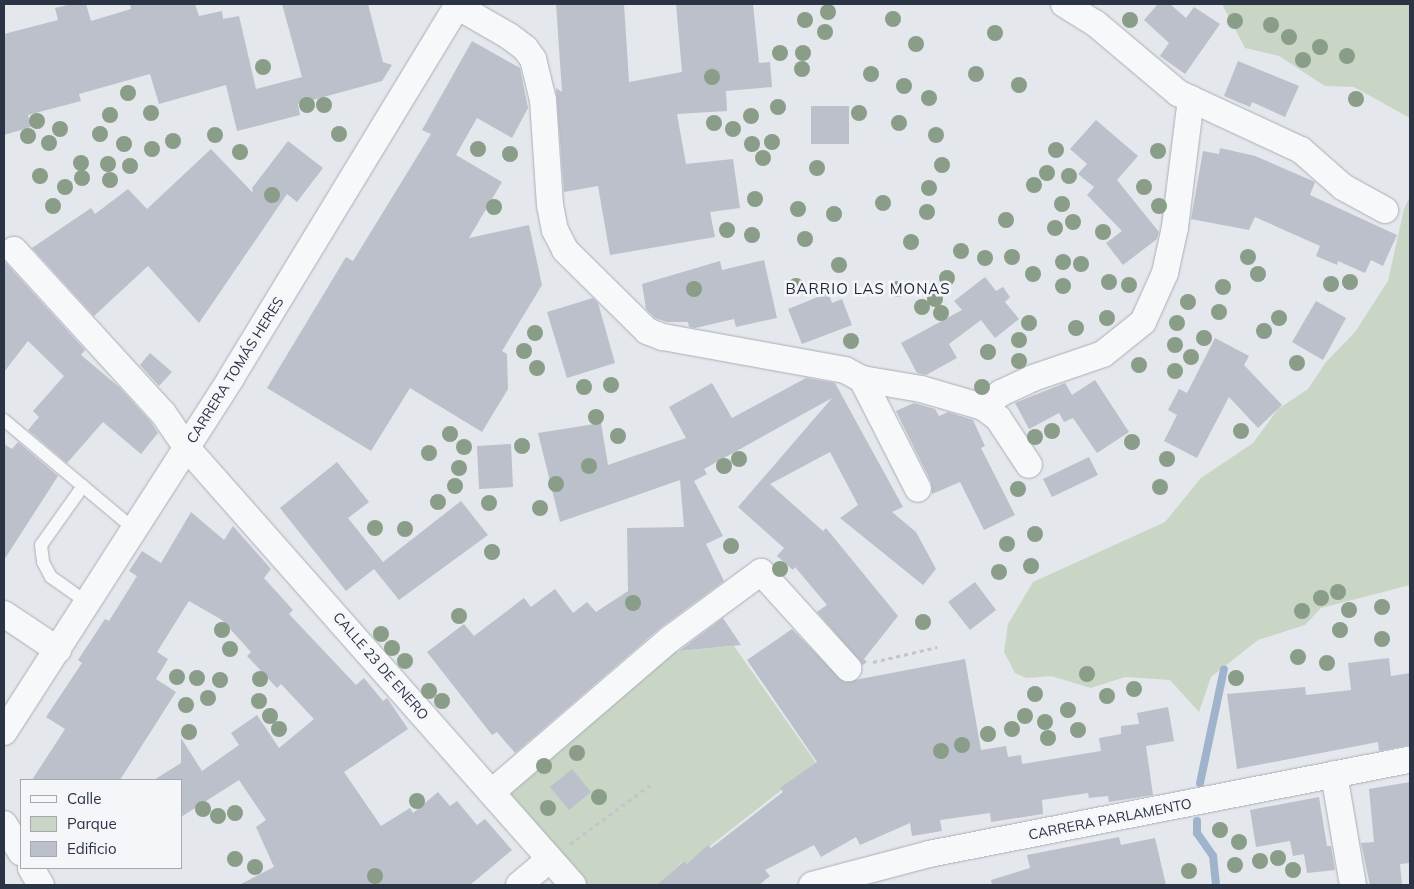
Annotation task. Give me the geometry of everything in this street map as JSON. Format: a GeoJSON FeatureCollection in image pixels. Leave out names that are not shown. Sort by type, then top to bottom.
{"type":"FeatureCollection","features":[{"type":"Feature","properties":{"kind":"street"},"geometry":{"type":"LineString","coordinates":[[1064,4],[1096,23],[1178,93],[1301,150],[1343,187],[1385,210]]}},
{"type":"Feature","properties":{"kind":"street"},"geometry":{"type":"LineString","coordinates":[[457,5],[510,36],[525,48],[533,59],[540,75],[550,205],[555,230],[565,250],[629,316],[647,331],[663,338],[828,366],[845,370],[862,380],[921,389],[983,407],[998,418],[1029,465]]}},
{"type":"Feature","properties":{"kind":"street","name":"CARRERA TOMÁS HERES"},"geometry":{"type":"LineString","coordinates":[[4,732],[187,448],[457,5]]}},
{"type":"Feature","properties":{"kind":"street"},"geometry":{"type":"LineString","coordinates":[[983,407],[1001,393],[1033,378],[1103,354],[1143,322],[1165,272],[1175,227],[1192,99]]}},
{"type":"Feature","properties":{"kind":"street","name":"CALLE 23 DE ENERO"},"geometry":{"type":"LineString","coordinates":[[14,250],[163,413],[187,448],[574,885]]}},
{"type":"Feature","properties":{"kind":"street"},"geometry":{"type":"LineString","coordinates":[[862,380],[918,489]]}},
{"type":"Feature","properties":{"kind":"street"},"geometry":{"type":"LineString","coordinates":[[492,792],[670,638],[761,572],[848,668]]}},
{"type":"Feature","properties":{"kind":"street"},"geometry":{"type":"LineString","coordinates":[[4,614],[58,650]]}},
{"type":"Feature","properties":{"kind":"street","name":"CARRERA PARLAMENTO"},"geometry":{"type":"LineString","coordinates":[[812,885],[929,854],[1410,760]]}},
{"type":"Feature","properties":{"kind":"street"},"geometry":{"type":"LineString","coordinates":[[1334,774],[1353,885]]}},
{"type":"Feature","properties":{"kind":"street"},"geometry":{"type":"LineString","coordinates":[[4,824],[20,850]]}},
{"type":"Feature","properties":{"kind":"street"},"geometry":{"type":"LineString","coordinates":[[519,885],[550,859]]}},
{"type":"Feature","properties":{"kind":"street"},"geometry":{"type":"LineString","coordinates":[[32,869],[42,885]]}},
{"type":"Feature","properties":{"kind":"lane"},"geometry":{"type":"LineString","coordinates":[[4,420],[135,530]]}},
{"type":"Feature","properties":{"kind":"lane"},"geometry":{"type":"LineString","coordinates":[[83,486],[41,545],[43,562],[50,577],[88,603]]}},
{"type":"Feature","properties":{"kind":"path"},"geometry":{"type":"LineString","coordinates":[[848,668],[937,646]]}},
{"type":"Feature","properties":{"kind":"path"},"geometry":{"type":"LineString","coordinates":[[550,859],[650,785]]}},
{"type":"Feature","properties":{"kind":"green space"},"geometry":{"type":"Polygon","coordinates":[[[1222,4],[1410,4],[1410,118],[1354,87],[1325,86],[1279,56],[1245,48],[1222,4]]]}},
{"type":"Feature","properties":{"kind":"green space"},"geometry":{"type":"Polygon","coordinates":[[[1410,196],[1410,585],[1321,608],[1305,625],[1258,640],[1211,677],[1199,712],[1170,680],[1125,677],[1091,688],[1051,676],[1026,678],[1015,673],[1004,652],[1008,624],[1033,582],[1165,522],[1201,478],[1253,443],[1278,409],[1308,389],[1326,362],[1355,332],[1388,281],[1404,209],[1410,196]]]}},
{"type":"Feature","properties":{"kind":"green space"},"geometry":{"type":"Polygon","coordinates":[[[734,646],[816,763],[687,864],[683,861],[670,873],[674,878],[665,885],[573,885],[492,792],[670,652],[734,646]]]}},
{"type":"Feature","properties":{"kind":"building"},"geometry":{"type":"Polygon","coordinates":[[[72,4],[86,4],[91,21],[131,9],[130,4],[195,4],[199,16],[222,11],[223,19],[239,16],[256,89],[302,77],[282,4],[368,4],[383,62],[392,65],[382,81],[298,104],[300,115],[237,131],[226,85],[159,104],[150,74],[79,94],[81,101],[28,115],[31,127],[4,135],[4,34],[58,20],[55,8],[72,4]]]}},
{"type":"Feature","properties":{"kind":"building"},"geometry":{"type":"Polygon","coordinates":[[[556,4],[624,4],[629,82],[682,72],[676,4],[753,4],[759,63],[770,62],[772,87],[726,91],[727,111],[677,114],[686,164],[733,159],[740,208],[710,212],[715,237],[610,255],[598,186],[564,192],[556,88],[562,92],[556,4]]]}},
{"type":"Feature","properties":{"kind":"building"},"geometry":{"type":"Polygon","coordinates":[[[1158,4],[1170,4],[1186,18],[1194,7],[1220,24],[1185,74],[1160,56],[1169,43],[1144,20],[1158,4]]]}},
{"type":"Feature","properties":{"kind":"building"},"geometry":{"type":"Polygon","coordinates":[[[472,41],[520,68],[528,108],[512,138],[477,118],[456,155],[502,182],[469,238],[529,225],[542,285],[502,351],[507,354],[508,389],[482,432],[410,388],[371,451],[267,388],[346,257],[353,261],[431,134],[422,130],[472,41]]]}},
{"type":"Feature","properties":{"kind":"building"},"geometry":{"type":"Polygon","coordinates":[[[1238,61],[1299,86],[1285,117],[1252,102],[1250,107],[1224,96],[1238,61]]]}},
{"type":"Feature","properties":{"kind":"building"},"geometry":{"type":"Polygon","coordinates":[[[811,106],[849,106],[849,144],[811,144],[811,106]]]}},
{"type":"Feature","properties":{"kind":"building"},"geometry":{"type":"Polygon","coordinates":[[[1096,120],[1138,156],[1117,180],[1159,232],[1157,239],[1123,265],[1106,243],[1122,231],[1087,195],[1094,187],[1078,174],[1087,164],[1070,149],[1096,120]]]}},
{"type":"Feature","properties":{"kind":"building"},"geometry":{"type":"Polygon","coordinates":[[[288,141],[323,168],[297,202],[287,194],[199,323],[148,266],[94,316],[32,248],[91,208],[95,214],[128,189],[147,209],[211,149],[253,193],[252,188],[288,141]]]}},
{"type":"Feature","properties":{"kind":"building"},"geometry":{"type":"Polygon","coordinates":[[[1220,148],[1255,156],[1315,182],[1310,195],[1397,235],[1383,266],[1371,260],[1365,273],[1338,261],[1337,265],[1316,256],[1320,246],[1255,217],[1249,230],[1191,219],[1203,151],[1219,154],[1220,148]]]}},
{"type":"Feature","properties":{"kind":"building"},"geometry":{"type":"Polygon","coordinates":[[[764,260],[777,318],[736,327],[734,319],[695,328],[689,327],[688,322],[667,322],[655,318],[646,309],[642,284],[720,261],[722,270],[764,260]]]}},
{"type":"Feature","properties":{"kind":"building"},"geometry":{"type":"Polygon","coordinates":[[[4,261],[85,350],[81,355],[119,387],[151,422],[158,433],[141,454],[103,422],[67,463],[28,430],[39,417],[33,411],[64,376],[28,341],[4,372],[4,261]]]}},
{"type":"Feature","properties":{"kind":"building"},"geometry":{"type":"Polygon","coordinates":[[[985,277],[996,291],[1003,287],[1010,297],[1005,302],[1019,319],[995,338],[981,320],[949,344],[957,358],[926,375],[917,373],[901,343],[962,310],[954,301],[985,277]]]}},
{"type":"Feature","properties":{"kind":"building"},"geometry":{"type":"Polygon","coordinates":[[[828,293],[832,303],[842,299],[852,325],[802,344],[788,309],[828,293]]]}},
{"type":"Feature","properties":{"kind":"building"},"geometry":{"type":"Polygon","coordinates":[[[593,298],[598,303],[615,363],[567,378],[547,312],[593,298]]]}},
{"type":"Feature","properties":{"kind":"building"},"geometry":{"type":"Polygon","coordinates":[[[1316,301],[1346,318],[1323,360],[1292,342],[1316,301]]]}},
{"type":"Feature","properties":{"kind":"building"},"geometry":{"type":"Polygon","coordinates":[[[1215,338],[1249,356],[1244,365],[1282,405],[1258,428],[1229,397],[1197,458],[1164,441],[1177,415],[1168,410],[1179,389],[1187,393],[1215,338]]]}},
{"type":"Feature","properties":{"kind":"building"},"geometry":{"type":"Polygon","coordinates":[[[150,353],[172,372],[159,386],[140,365],[150,353]]]}},
{"type":"Feature","properties":{"kind":"building"},"geometry":{"type":"Polygon","coordinates":[[[806,378],[835,383],[903,507],[892,512],[916,532],[936,569],[923,585],[840,518],[858,505],[830,452],[770,484],[823,531],[826,528],[898,616],[864,659],[867,662],[863,665],[817,612],[827,605],[795,567],[793,570],[777,556],[784,548],[738,507],[832,398],[704,469],[707,474],[694,481],[723,536],[706,544],[724,581],[660,628],[515,753],[497,732],[492,735],[427,652],[464,624],[474,636],[524,598],[531,607],[555,589],[573,613],[587,602],[596,612],[628,591],[627,528],[684,527],[680,480],[560,522],[538,433],[601,423],[608,465],[686,438],[669,407],[712,383],[732,418],[806,378]]]}},
{"type":"Feature","properties":{"kind":"building"},"geometry":{"type":"Polygon","coordinates":[[[1095,380],[1129,432],[1097,453],[1073,418],[1064,422],[1059,413],[1029,429],[1015,403],[1065,383],[1072,395],[1095,380]]]}},
{"type":"Feature","properties":{"kind":"building"},"geometry":{"type":"Polygon","coordinates":[[[914,403],[935,409],[939,416],[948,412],[973,420],[985,446],[981,448],[1015,515],[984,530],[960,482],[932,494],[931,482],[896,411],[914,403]]]}},
{"type":"Feature","properties":{"kind":"building"},"geometry":{"type":"Polygon","coordinates":[[[18,442],[58,476],[4,560],[4,444],[12,449],[18,442]]]}},
{"type":"Feature","properties":{"kind":"building"},"geometry":{"type":"Polygon","coordinates":[[[511,444],[513,487],[479,489],[477,446],[511,444]]]}},
{"type":"Feature","properties":{"kind":"building"},"geometry":{"type":"Polygon","coordinates":[[[1089,457],[1098,475],[1052,497],[1043,479],[1089,457]]]}},
{"type":"Feature","properties":{"kind":"building"},"geometry":{"type":"Polygon","coordinates":[[[337,462],[369,502],[348,518],[383,562],[461,501],[488,535],[399,600],[374,569],[346,591],[280,508],[337,462]]]}},
{"type":"Feature","properties":{"kind":"building"},"geometry":{"type":"Polygon","coordinates":[[[191,512],[224,540],[233,526],[271,569],[264,578],[293,610],[289,614],[356,685],[364,678],[383,701],[387,698],[408,729],[344,772],[381,826],[410,808],[413,813],[438,792],[450,806],[457,801],[477,825],[485,819],[512,850],[470,885],[239,885],[274,867],[256,827],[266,820],[239,780],[182,816],[182,779],[156,779],[181,763],[181,738],[202,771],[239,745],[231,733],[257,715],[279,748],[314,719],[281,684],[277,688],[247,656],[251,652],[222,620],[189,601],[157,652],[168,659],[156,679],[176,692],[121,779],[33,779],[65,729],[46,717],[82,663],[78,660],[105,619],[109,621],[137,576],[129,571],[142,551],[161,563],[191,512]]]}},
{"type":"Feature","properties":{"kind":"building"},"geometry":{"type":"Polygon","coordinates":[[[975,582],[996,610],[970,630],[948,602],[975,582]]]}},
{"type":"Feature","properties":{"kind":"building"},"geometry":{"type":"Polygon","coordinates":[[[723,618],[741,645],[679,651],[723,618]]]}},
{"type":"Feature","properties":{"kind":"building"},"geometry":{"type":"Polygon","coordinates":[[[792,629],[844,682],[965,659],[981,750],[1006,746],[1008,757],[1021,755],[1022,764],[1101,751],[1099,738],[1121,734],[1121,726],[1139,724],[1137,713],[1168,707],[1174,741],[1146,746],[1153,795],[1109,802],[1108,796],[1089,798],[1088,793],[1042,800],[1043,814],[991,822],[990,813],[940,820],[942,831],[912,836],[910,823],[860,845],[856,837],[821,857],[814,845],[765,870],[770,876],[759,885],[657,885],[684,861],[687,864],[708,845],[711,848],[783,792],[780,788],[817,762],[747,660],[792,629]]]}},
{"type":"Feature","properties":{"kind":"building"},"geometry":{"type":"Polygon","coordinates":[[[1389,658],[1391,676],[1410,673],[1410,745],[1379,751],[1378,742],[1237,769],[1227,694],[1305,687],[1306,695],[1351,690],[1348,663],[1389,658]]]}},
{"type":"Feature","properties":{"kind":"building"},"geometry":{"type":"Polygon","coordinates":[[[572,769],[591,792],[569,810],[550,787],[572,769]]]}},
{"type":"Feature","properties":{"kind":"building"},"geometry":{"type":"Polygon","coordinates":[[[1410,782],[1410,863],[1400,864],[1402,885],[1370,885],[1361,843],[1374,842],[1369,789],[1410,782]]]}},
{"type":"Feature","properties":{"kind":"building"},"geometry":{"type":"Polygon","coordinates":[[[1319,797],[1327,846],[1331,846],[1335,870],[1307,873],[1304,854],[1293,856],[1290,841],[1256,847],[1250,810],[1319,797]]]}},
{"type":"Feature","properties":{"kind":"building"},"geometry":{"type":"Polygon","coordinates":[[[1119,837],[1121,845],[1155,838],[1166,885],[992,885],[991,880],[1030,868],[1027,855],[1119,837]]]}},
{"type":"Feature","properties":{"kind":"waterway"},"geometry":{"type":"LineString","coordinates":[[1200,783],[1224,669]]}},
{"type":"Feature","properties":{"kind":"waterway"},"geometry":{"type":"LineString","coordinates":[[1197,821],[1197,833],[1213,856],[1216,885]]}},
{"type":"Feature","properties":{"kind":"district","name":"BARRIO LAS MONAS"},"geometry":{"type":"Point","coordinates":[868,289]}}]}
